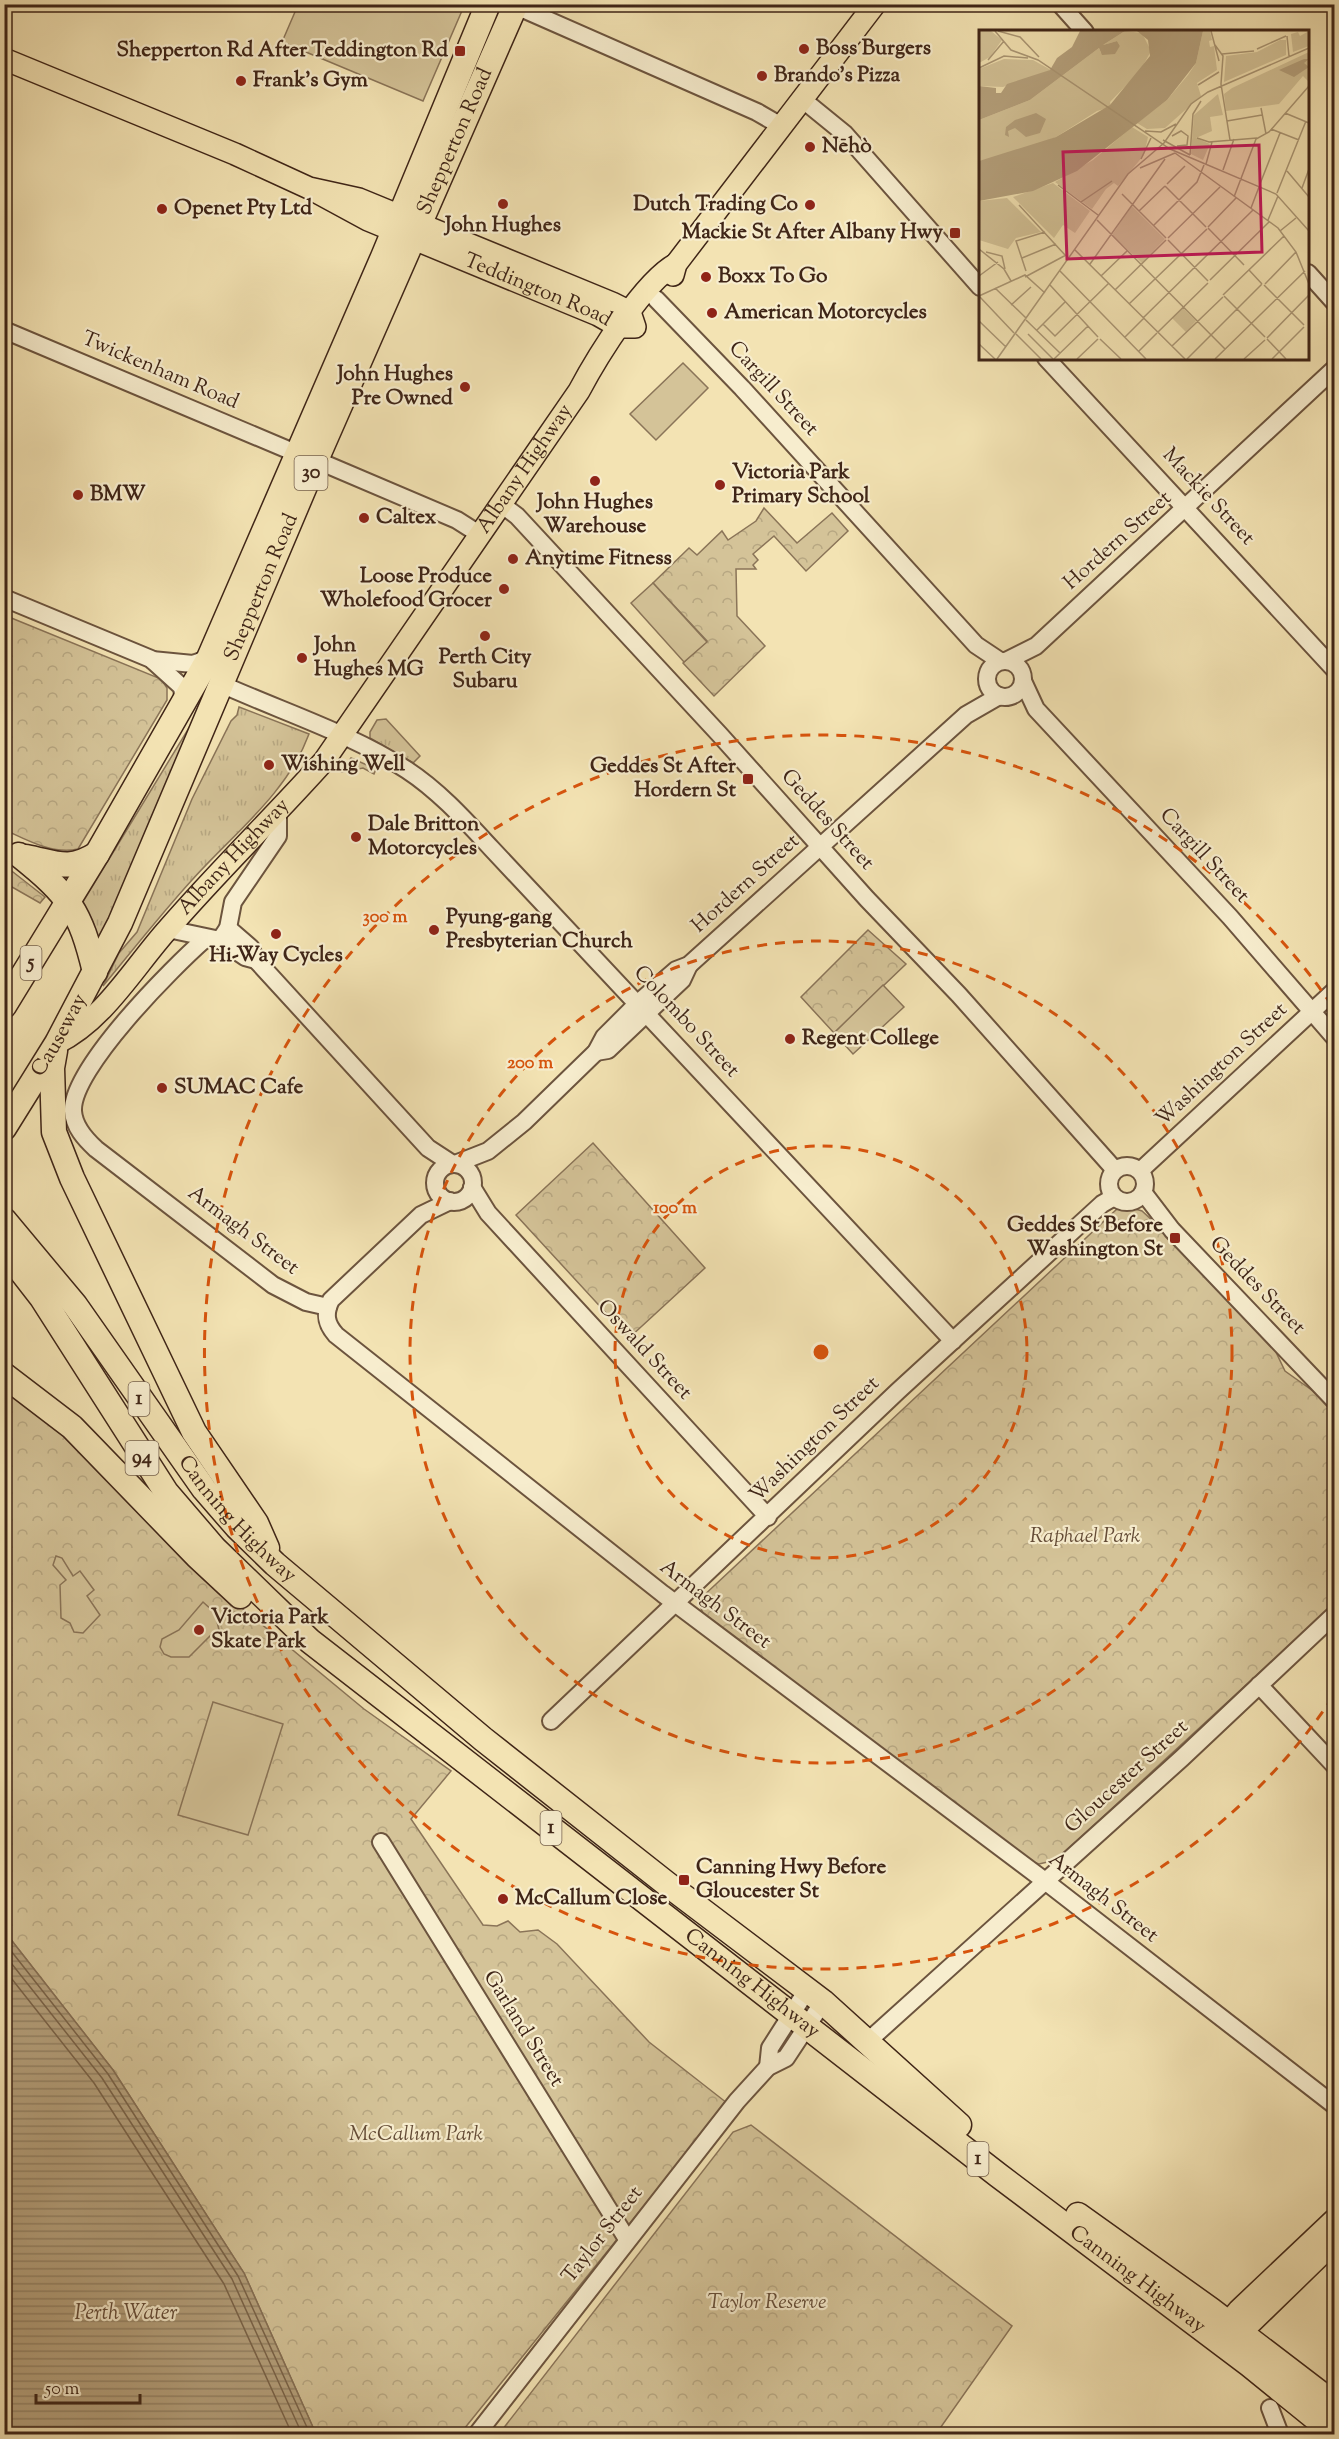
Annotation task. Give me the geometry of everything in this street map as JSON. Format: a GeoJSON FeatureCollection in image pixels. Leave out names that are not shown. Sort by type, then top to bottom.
{"type":"FeatureCollection","features":[{"type":"Feature","properties":{"kind":"highway","name":"Shepperton Road"},"geometry":{"type":"LineString","coordinates":[[406,228],[488,4]]}},
{"type":"Feature","properties":{"kind":"highway","name":"Shepperton Road"},"geometry":{"type":"LineString","coordinates":[[70,901],[209,658],[307,457],[406,228],[516,5]]}},
{"type":"Feature","properties":{"kind":"highway","name":"Shepperton Road"},"geometry":{"type":"LineString","coordinates":[[95,972],[120,923],[221,684],[307,457]]}},
{"type":"Feature","properties":{"kind":"highway"},"geometry":{"type":"LineString","coordinates":[[12,853],[52,881],[70,901],[86,936],[95,972]]}},
{"type":"Feature","properties":{"kind":"highway"},"geometry":{"type":"LineString","coordinates":[[12,853],[66,865],[80,864],[98,854]]}},
{"type":"Feature","properties":{"kind":"highway","name":"5"},"geometry":{"type":"LineString","coordinates":[[4,1006],[70,901]]}},
{"type":"Feature","properties":{"kind":"highway","name":"Causeway"},"geometry":{"type":"LineString","coordinates":[[4,1128],[57,1043],[95,972]]}},
{"type":"Feature","properties":{"kind":"highway"},"geometry":{"type":"LineString","coordinates":[[57,1043],[52,1068],[54,1132],[72,1178],[194,1432],[255,1523],[275,1564]]}},
{"type":"Feature","properties":{"kind":"highway","name":"Canning Highway"},"geometry":{"type":"LineString","coordinates":[[7,1232],[75,1305],[204,1489],[237,1527],[275,1564],[492,1747],[815,1996],[946,2114],[1228,2335],[1335,2433]]}},
{"type":"Feature","properties":{"kind":"highway","name":"Canning Highway"},"geometry":{"type":"LineString","coordinates":[[7,1232],[42,1298],[166,1492],[214,1548],[310,1641],[998,2175],[1228,2335],[1335,2404]]}},
{"type":"Feature","properties":{"kind":"highway"},"geometry":{"type":"LineString","coordinates":[[4,1375],[72,1427],[197,1556],[250,1604],[310,1641]]}},
{"type":"Feature","properties":{"kind":"main road","name":"Albany Highway"},"geometry":{"type":"LineString","coordinates":[[628,322],[656,299],[672,278],[676,264],[875,4]]}},
{"type":"Feature","properties":{"kind":"main road","name":"Teddington Road"},"geometry":{"type":"LineString","coordinates":[[4,59],[235,154],[309,188],[354,214],[406,228],[628,322]]}},
{"type":"Feature","properties":{"kind":"main road","name":"Albany Highway"},"geometry":{"type":"LineString","coordinates":[[57,1043],[73,1035],[105,1004],[231,859],[278,813],[324,761],[579,391],[601,373],[628,322],[663,271],[676,264]]}},
{"type":"Feature","properties":{"kind":"main road"},"geometry":{"type":"LineString","coordinates":[[1228,2335],[1335,2220]]}},
{"type":"Feature","properties":{"kind":"main road"},"geometry":{"type":"LineString","coordinates":[[1228,2335],[1335,2242]]}},
{"type":"Feature","properties":{"kind":"street"},"geometry":{"type":"LineString","coordinates":[[1060,4],[1083,30]]}},
{"type":"Feature","properties":{"kind":"street"},"geometry":{"type":"LineString","coordinates":[[516,5],[747,107],[781,126]]}},
{"type":"Feature","properties":{"kind":"street"},"geometry":{"type":"LineString","coordinates":[[802,99],[844,134],[979,285]]}},
{"type":"Feature","properties":{"kind":"street"},"geometry":{"type":"LineString","coordinates":[[1309,274],[1335,302]]}},
{"type":"Feature","properties":{"kind":"street","name":"Cargill Street"},"geometry":{"type":"LineString","coordinates":[[656,299],[742,388],[976,645],[1003,661]]}},
{"type":"Feature","properties":{"kind":"street","name":"Twickenham Road"},"geometry":{"type":"LineString","coordinates":[[4,330],[457,520],[479,534]]}},
{"type":"Feature","properties":{"kind":"street","name":"Mackie Street"},"geometry":{"type":"LineString","coordinates":[[1048,360],[1335,669]]}},
{"type":"Feature","properties":{"kind":"street","name":"Hordern Street"},"geometry":{"type":"LineString","coordinates":[[1003,661],[1036,646],[1335,369]]}},
{"type":"Feature","properties":{"kind":"street","name":"Geddes Street"},"geometry":{"type":"LineString","coordinates":[[501,504],[523,523],[1005,1045],[1115,1170]]}},
{"type":"Feature","properties":{"kind":"street"},"geometry":{"type":"LineString","coordinates":[[4,598],[152,660],[193,664],[209,658]]}},
{"type":"Feature","properties":{"kind":"street","name":"Cargill Street"},"geometry":{"type":"LineString","coordinates":[[976,645],[987,678]]}},
{"type":"Feature","properties":{"kind":"street","name":"Hordern Street"},"geometry":{"type":"LineString","coordinates":[[1022,676],[1036,646]]}},
{"type":"Feature","properties":{"kind":"street"},"geometry":{"type":"LineString","coordinates":[[152,660],[182,687],[183,707]]}},
{"type":"Feature","properties":{"kind":"street"},"geometry":{"type":"LineString","coordinates":[[1003,661],[1022,676],[1020,689],[1005,696],[992,692],[987,678],[990,669],[1003,661]]}},
{"type":"Feature","properties":{"kind":"street","name":"Cargill Street"},"geometry":{"type":"LineString","coordinates":[[1022,676],[1036,709],[1230,917],[1335,1037]]}},
{"type":"Feature","properties":{"kind":"street","name":"Hordern Street"},"geometry":{"type":"LineString","coordinates":[[966,715],[987,678]]}},
{"type":"Feature","properties":{"kind":"street","name":"Colombo Street"},"geometry":{"type":"LineString","coordinates":[[221,684],[341,735],[390,760],[430,787],[477,832],[953,1341]]}},
{"type":"Feature","properties":{"kind":"street","name":"Cargill Street"},"geometry":{"type":"LineString","coordinates":[[1005,696],[1036,709]]}},
{"type":"Feature","properties":{"kind":"street","name":"Hordern Street"},"geometry":{"type":"LineString","coordinates":[[453,1163],[488,1151],[524,1122],[596,1052],[604,1037],[643,1008],[676,970],[689,965],[966,715],[1005,696]]}},
{"type":"Feature","properties":{"kind":"street"},"geometry":{"type":"LineString","coordinates":[[218,936],[233,902],[278,836],[278,813]]}},
{"type":"Feature","properties":{"kind":"street"},"geometry":{"type":"LineString","coordinates":[[168,929],[218,936],[251,948],[256,960],[428,1148],[468,1170],[472,1183],[469,1195],[421,1215],[335,1295],[328,1307]]}},
{"type":"Feature","properties":{"kind":"street","name":"Armagh Street"},"geometry":{"type":"LineString","coordinates":[[218,936],[184,957],[133,1013],[79,1083],[73,1112],[84,1138],[273,1285],[306,1302],[328,1307],[329,1327],[336,1335],[674,1602],[1045,1881],[1335,2105]]}},
{"type":"Feature","properties":{"kind":"street","name":"Washington Street"},"geometry":{"type":"LineString","coordinates":[[1140,1171],[1335,991]]}},
{"type":"Feature","properties":{"kind":"street"},"geometry":{"type":"LineString","coordinates":[[428,1148],[439,1195],[455,1201]]}},
{"type":"Feature","properties":{"kind":"street","name":"Hordern Street"},"geometry":{"type":"LineString","coordinates":[[472,1183],[488,1151]]}},
{"type":"Feature","properties":{"kind":"street"},"geometry":{"type":"LineString","coordinates":[[421,1215],[442,1167],[453,1163]]}},
{"type":"Feature","properties":{"kind":"street"},"geometry":{"type":"LineString","coordinates":[[1130,1166],[1140,1171],[1144,1178],[1129,1197],[1109,1184],[1115,1170],[1130,1166]]}},
{"type":"Feature","properties":{"kind":"street","name":"Oswald Street"},"geometry":{"type":"LineString","coordinates":[[472,1183],[488,1213],[768,1517]]}},
{"type":"Feature","properties":{"kind":"street","name":"Geddes Street"},"geometry":{"type":"LineString","coordinates":[[1129,1197],[1172,1230],[1335,1400]]}},
{"type":"Feature","properties":{"kind":"street","name":"Washington Street"},"geometry":{"type":"LineString","coordinates":[[551,1721],[674,1602],[1102,1204],[1129,1197]]}},
{"type":"Feature","properties":{"kind":"street","name":"Oswald Street"},"geometry":{"type":"LineString","coordinates":[[455,1201],[488,1213]]}},
{"type":"Feature","properties":{"kind":"street","name":"Gloucester Street"},"geometry":{"type":"LineString","coordinates":[[867,2042],[949,1970],[1335,1615]]}},
{"type":"Feature","properties":{"kind":"street"},"geometry":{"type":"LineString","coordinates":[[1259,1685],[1335,1765]]}},
{"type":"Feature","properties":{"kind":"street","name":"Garland Street"},"geometry":{"type":"LineString","coordinates":[[381,1842],[627,2239]]}},
{"type":"Feature","properties":{"kind":"street","name":"Taylor Street"},"geometry":{"type":"LineString","coordinates":[[477,2434],[737,2101],[768,2067],[786,2058],[800,2020],[815,1996]]}},
{"type":"Feature","properties":{"kind":"street"},"geometry":{"type":"LineString","coordinates":[[1270,2408],[1280,2434]]}},
{"type":"Feature","properties":{"kind":"green space"},"geometry":{"type":"Polygon","coordinates":[[[298,5],[464,6],[423,101],[282,42],[298,5]]]}},
{"type":"Feature","properties":{"kind":"green space"},"geometry":{"type":"Polygon","coordinates":[[[683,363],[708,388],[656,440],[630,414],[683,363]]]}},
{"type":"Feature","properties":{"kind":"green space"},"geometry":{"type":"Polygon","coordinates":[[[764,508],[797,543],[832,513],[848,531],[806,571],[774,536],[753,554],[758,560],[753,565],[756,569],[736,569],[737,616],[765,646],[714,696],[683,663],[707,641],[653,583],[689,548],[697,555],[722,531],[728,540],[756,521],[764,508]]]}},
{"type":"Feature","properties":{"kind":"green space"},"geometry":{"type":"Polygon","coordinates":[[[653,583],[707,642],[684,662],[631,603],[653,583]]]}},
{"type":"Feature","properties":{"kind":"green space"},"geometry":{"type":"Polygon","coordinates":[[[4,615],[161,679],[167,688],[167,700],[78,849],[50,848],[5,830],[4,615]]]}},
{"type":"Feature","properties":{"kind":"green space"},"geometry":{"type":"Polygon","coordinates":[[[239,707],[309,734],[299,756],[287,776],[258,812],[180,893],[103,986],[119,953],[137,932],[192,799],[231,721],[237,715],[239,707]]]}},
{"type":"Feature","properties":{"kind":"green space"},"geometry":{"type":"Polygon","coordinates":[[[195,718],[101,944],[84,920],[81,905],[195,718]]]}},
{"type":"Feature","properties":{"kind":"green space"},"geometry":{"type":"Polygon","coordinates":[[[386,719],[420,756],[413,763],[370,738],[370,732],[377,720],[386,719]]]}},
{"type":"Feature","properties":{"kind":"green space"},"geometry":{"type":"Polygon","coordinates":[[[351,758],[376,769],[374,774],[363,768],[342,772],[351,758]]]}},
{"type":"Feature","properties":{"kind":"green space"},"geometry":{"type":"Polygon","coordinates":[[[4,865],[45,897],[40,903],[5,883],[4,865]]]}},
{"type":"Feature","properties":{"kind":"green space"},"geometry":{"type":"Polygon","coordinates":[[[868,930],[906,964],[834,1033],[801,997],[868,930]]]}},
{"type":"Feature","properties":{"kind":"green space"},"geometry":{"type":"Polygon","coordinates":[[[883,985],[904,1007],[853,1054],[834,1033],[883,985]]]}},
{"type":"Feature","properties":{"kind":"green space"},"geometry":{"type":"Polygon","coordinates":[[[593,1143],[705,1268],[629,1338],[516,1215],[593,1143]]]}},
{"type":"Feature","properties":{"kind":"green space","name":"Raphael Park"},"geometry":{"type":"Polygon","coordinates":[[[1126,1206],[1142,1211],[1170,1237],[1273,1346],[1285,1371],[1313,1391],[1334,1413],[1334,1604],[1056,1860],[1039,1864],[1030,1861],[703,1613],[700,1599],[1117,1209],[1126,1206]]]}},
{"type":"Feature","properties":{"kind":"green space","name":"McCallum Park"},"geometry":{"type":"Polygon","coordinates":[[[4,1387],[72,1434],[231,1599],[364,1709],[451,1771],[411,1819],[483,1925],[497,1926],[508,1921],[520,1932],[538,1930],[557,1944],[649,2042],[727,2103],[460,2434],[316,2434],[244,2273],[113,2070],[5,1932],[4,1387]]]}},
{"type":"Feature","properties":{"kind":"green space"},"geometry":{"type":"Polygon","coordinates":[[[56,1556],[62,1558],[73,1576],[80,1571],[94,1590],[87,1596],[100,1615],[83,1633],[74,1632],[70,1623],[61,1618],[60,1585],[66,1580],[53,1565],[56,1556]]]}},
{"type":"Feature","properties":{"kind":"green space","name":"Victoria Park Skate Park"},"geometry":{"type":"Polygon","coordinates":[[[203,1602],[215,1613],[219,1630],[215,1631],[189,1657],[171,1657],[164,1654],[160,1647],[162,1639],[179,1630],[203,1602]]]}},
{"type":"Feature","properties":{"kind":"green space"},"geometry":{"type":"Polygon","coordinates":[[[213,1702],[283,1724],[248,1835],[178,1815],[213,1702]]]}},
{"type":"Feature","properties":{"kind":"green space","name":"Taylor Reserve"},"geometry":{"type":"Polygon","coordinates":[[[751,2125],[1012,2326],[936,2434],[499,2434],[733,2132],[751,2125]]]}},
{"type":"Feature","properties":{"kind":"water","name":"Perth Water"},"geometry":{"type":"Polygon","coordinates":[[[5,1932],[113,2070],[244,2273],[316,2434],[5,2434],[5,1932]]]}},
{"type":"Feature","properties":{"kind":"place","name":"Boss Burgers"},"geometry":{"type":"Point","coordinates":[804,49]}},
{"type":"Feature","properties":{"kind":"place","name":"Shepperton Rd After Teddington Rd"},"geometry":{"type":"Point","coordinates":[460,51]}},
{"type":"Feature","properties":{"kind":"place","name":"Brando's Pizza"},"geometry":{"type":"Point","coordinates":[762,76]}},
{"type":"Feature","properties":{"kind":"place","name":"Frank's Gym"},"geometry":{"type":"Point","coordinates":[241,81]}},
{"type":"Feature","properties":{"kind":"place","name":"Nēhò"},"geometry":{"type":"Point","coordinates":[810,147]}},
{"type":"Feature","properties":{"kind":"place","name":"John Hughes"},"geometry":{"type":"Point","coordinates":[503,204]}},
{"type":"Feature","properties":{"kind":"place","name":"Dutch Trading Co"},"geometry":{"type":"Point","coordinates":[810,205]}},
{"type":"Feature","properties":{"kind":"place","name":"Openet Pty Ltd"},"geometry":{"type":"Point","coordinates":[162,209]}},
{"type":"Feature","properties":{"kind":"place","name":"Mackie St After Albany Hwy"},"geometry":{"type":"Point","coordinates":[955,233]}},
{"type":"Feature","properties":{"kind":"place","name":"Boxx To Go"},"geometry":{"type":"Point","coordinates":[706,277]}},
{"type":"Feature","properties":{"kind":"place","name":"American Motorcycles"},"geometry":{"type":"Point","coordinates":[712,313]}},
{"type":"Feature","properties":{"kind":"place","name":"John Hughes Pre Owned"},"geometry":{"type":"Point","coordinates":[465,387]}},
{"type":"Feature","properties":{"kind":"place","name":"John Hughes Warehouse"},"geometry":{"type":"Point","coordinates":[595,481]}},
{"type":"Feature","properties":{"kind":"place","name":"Victoria Park Primary School"},"geometry":{"type":"Point","coordinates":[720,485]}},
{"type":"Feature","properties":{"kind":"place","name":"BMW"},"geometry":{"type":"Point","coordinates":[78,495]}},
{"type":"Feature","properties":{"kind":"place","name":"Caltex"},"geometry":{"type":"Point","coordinates":[364,518]}},
{"type":"Feature","properties":{"kind":"place","name":"Anytime Fitness"},"geometry":{"type":"Point","coordinates":[513,559]}},
{"type":"Feature","properties":{"kind":"place","name":"Loose Produce Wholefood Grocer"},"geometry":{"type":"Point","coordinates":[504,589]}},
{"type":"Feature","properties":{"kind":"place","name":"Perth City Subaru"},"geometry":{"type":"Point","coordinates":[485,636]}},
{"type":"Feature","properties":{"kind":"place","name":"John Hughes MG"},"geometry":{"type":"Point","coordinates":[302,658]}},
{"type":"Feature","properties":{"kind":"place","name":"Wishing Well"},"geometry":{"type":"Point","coordinates":[269,765]}},
{"type":"Feature","properties":{"kind":"place","name":"Geddes St After Hordern St"},"geometry":{"type":"Point","coordinates":[748,779]}},
{"type":"Feature","properties":{"kind":"place","name":"Dale Britton Motorcycles"},"geometry":{"type":"Point","coordinates":[356,837]}},
{"type":"Feature","properties":{"kind":"place","name":"Pyung-gang Presbyterian Church"},"geometry":{"type":"Point","coordinates":[434,930]}},
{"type":"Feature","properties":{"kind":"place","name":"Hi-Way Cycles"},"geometry":{"type":"Point","coordinates":[276,934]}},
{"type":"Feature","properties":{"kind":"place","name":"Regent College"},"geometry":{"type":"Point","coordinates":[790,1039]}},
{"type":"Feature","properties":{"kind":"place","name":"SUMAC Cafe"},"geometry":{"type":"Point","coordinates":[162,1088]}},
{"type":"Feature","properties":{"kind":"place","name":"Geddes St Before Washington St"},"geometry":{"type":"Point","coordinates":[1175,1238]}},
{"type":"Feature","properties":{"kind":"place","name":"Victoria Park Skate Park"},"geometry":{"type":"Point","coordinates":[199,1630]}},
{"type":"Feature","properties":{"kind":"place","name":"Canning Hwy Before Gloucester St"},"geometry":{"type":"Point","coordinates":[684,1880]}},
{"type":"Feature","properties":{"kind":"place","name":"McCallum Close"},"geometry":{"type":"Point","coordinates":[503,1899]}}]}
